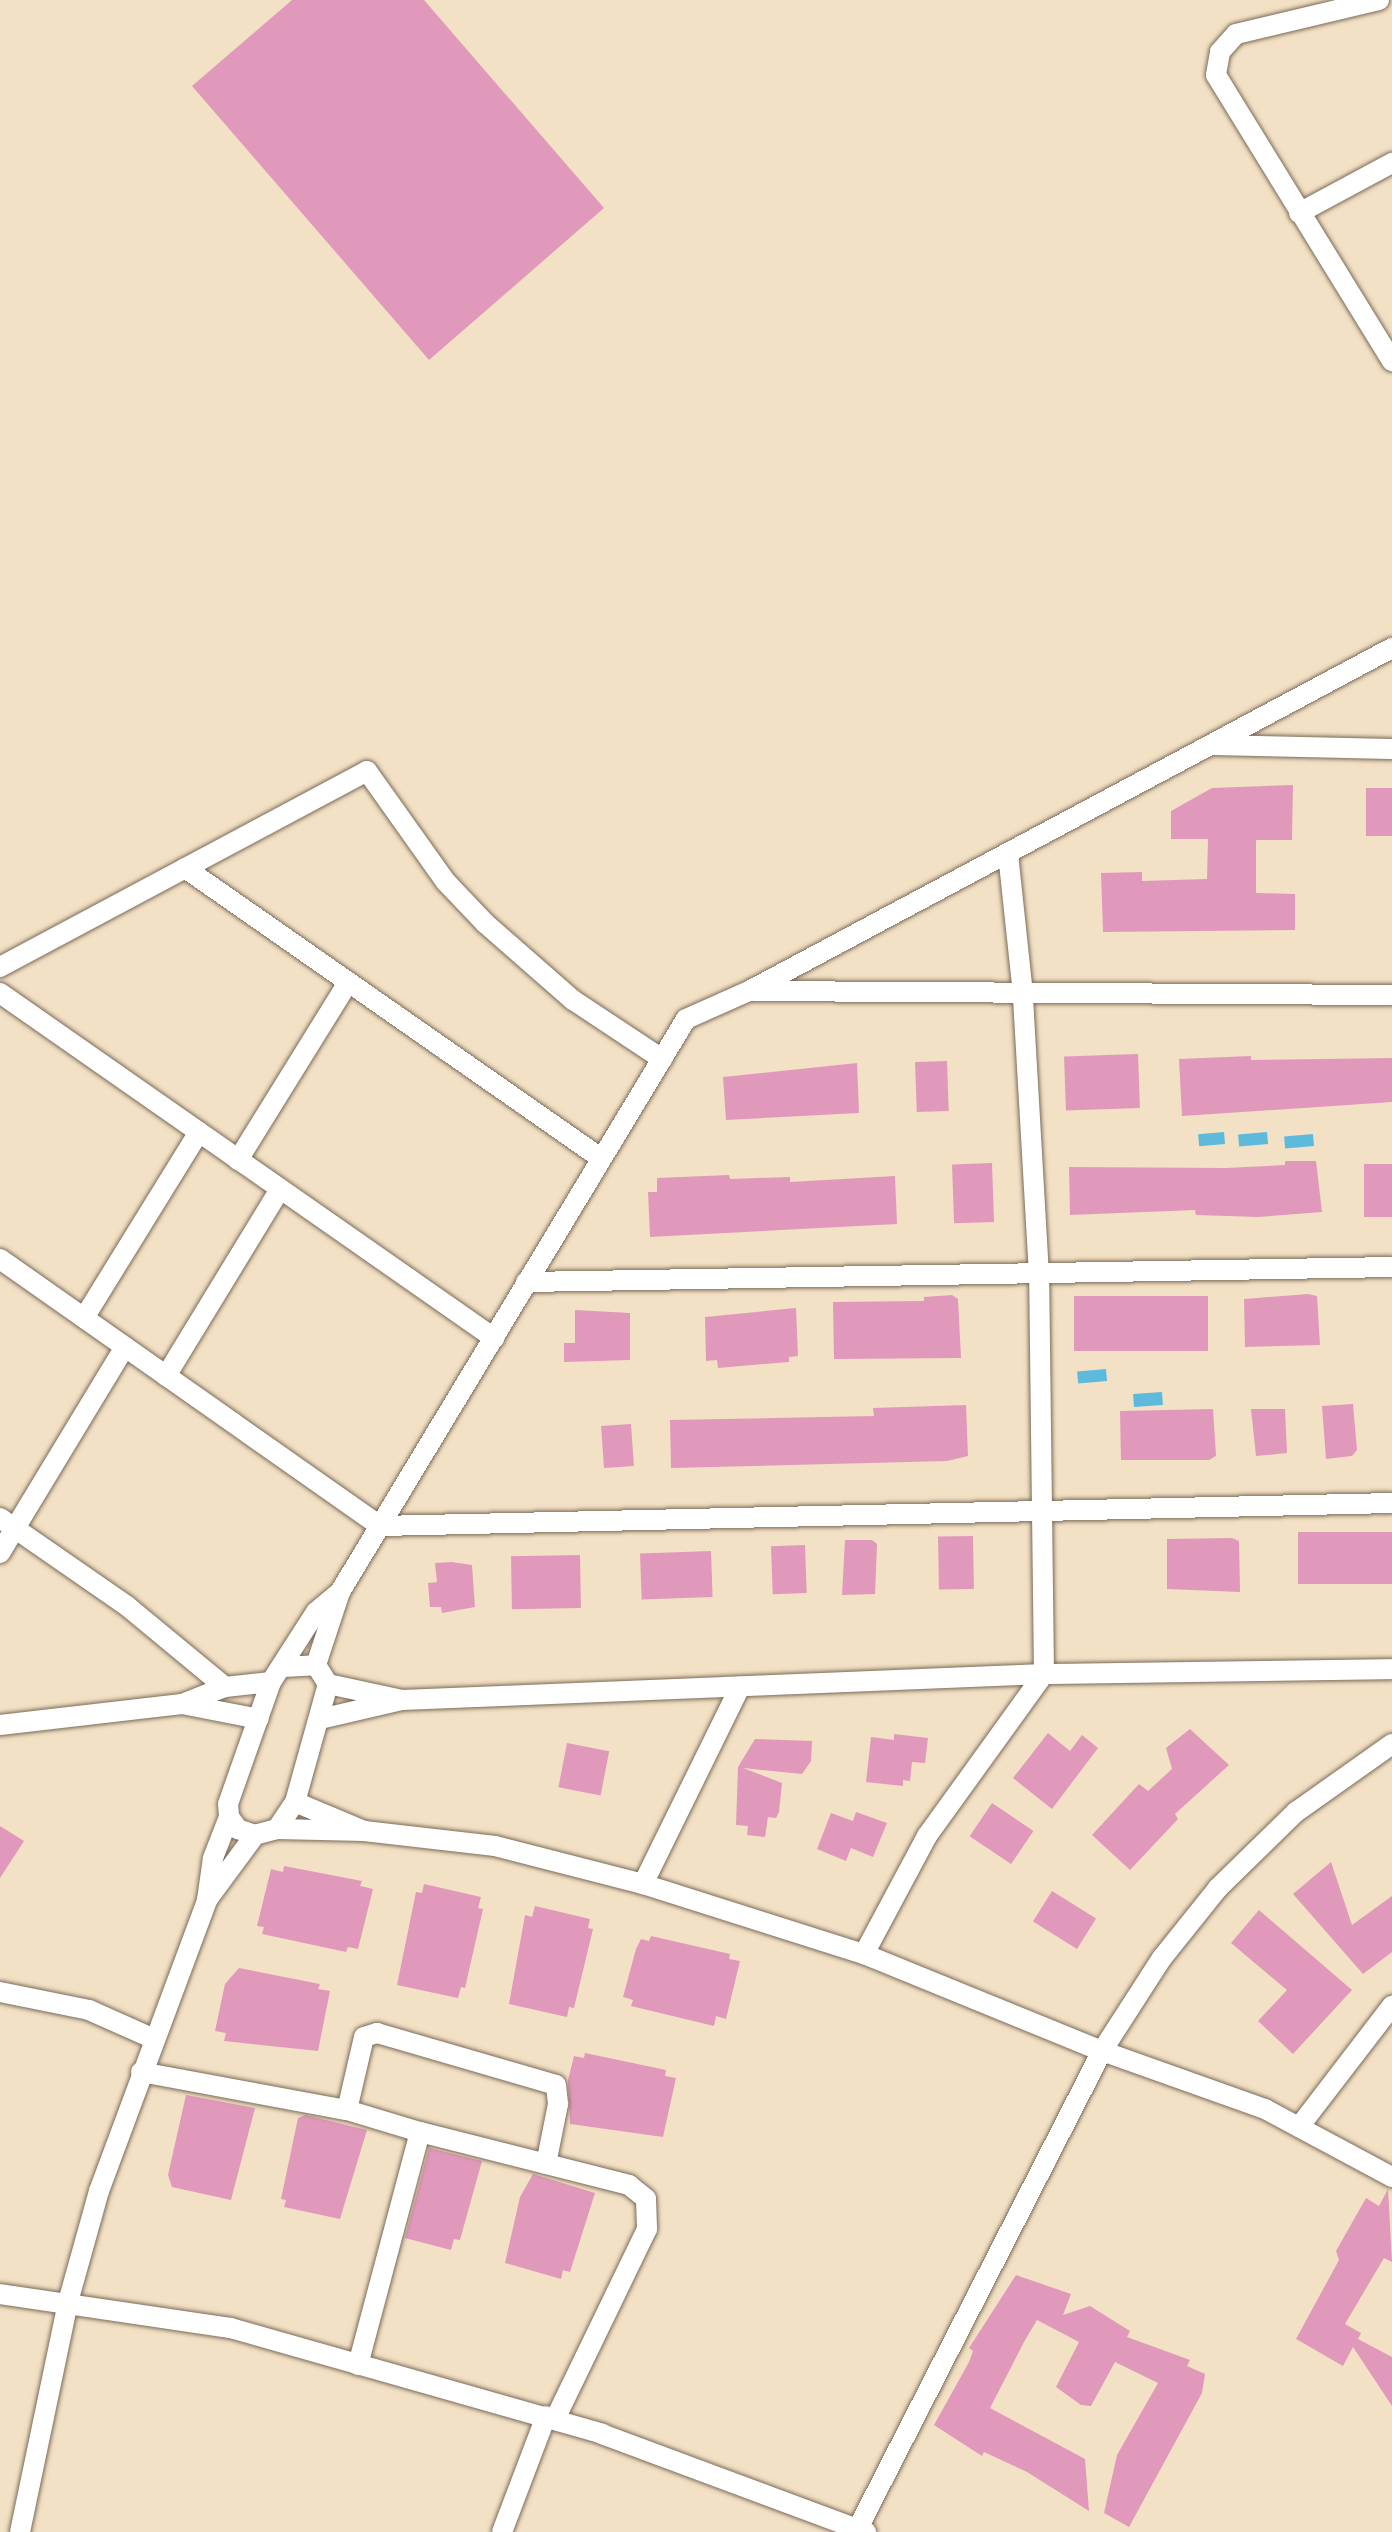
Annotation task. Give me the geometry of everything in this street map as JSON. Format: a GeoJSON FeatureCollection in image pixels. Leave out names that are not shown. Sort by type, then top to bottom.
{"type":"FeatureCollection","features":[{"type":"Feature","properties":{"kind":"street"},"geometry":{"type":"LineString","coordinates":[[1379,0],[1247,29],[1220,52],[1220,87],[1392,361]]}},
{"type":"Feature","properties":{"kind":"street"},"geometry":{"type":"LineString","coordinates":[[1299,213],[1392,163]]}},
{"type":"Feature","properties":{"kind":"street"},"geometry":{"type":"LineString","coordinates":[[316,1665],[340,1592],[686,1019],[749,991],[1392,648]]}},
{"type":"Feature","properties":{"kind":"street"},"geometry":{"type":"LineString","coordinates":[[1210,745],[1392,749]]}},
{"type":"Feature","properties":{"kind":"street"},"geometry":{"type":"LineString","coordinates":[[0,967],[367,771],[446,882],[485,923],[573,1000],[662,1059]]}},
{"type":"Feature","properties":{"kind":"street"},"geometry":{"type":"LineString","coordinates":[[864,1954],[927,1836],[1044,1674],[1039,1275],[1023,994],[1008,853]]}},
{"type":"Feature","properties":{"kind":"street"},"geometry":{"type":"LineString","coordinates":[[185,868],[347,984],[602,1159]]}},
{"type":"Feature","properties":{"kind":"street"},"geometry":{"type":"LineString","coordinates":[[238,1160],[347,984]]}},
{"type":"Feature","properties":{"kind":"street"},"geometry":{"type":"LineString","coordinates":[[749,991],[1392,995]]}},
{"type":"Feature","properties":{"kind":"street"},"geometry":{"type":"LineString","coordinates":[[0,993],[494,1338]]}},
{"type":"Feature","properties":{"kind":"street"},"geometry":{"type":"LineString","coordinates":[[84,1318],[199,1132]]}},
{"type":"Feature","properties":{"kind":"street"},"geometry":{"type":"LineString","coordinates":[[166,1376],[280,1189]]}},
{"type":"Feature","properties":{"kind":"street"},"geometry":{"type":"LineString","coordinates":[[0,1259],[380,1526],[1392,1503]]}},
{"type":"Feature","properties":{"kind":"street"},"geometry":{"type":"LineString","coordinates":[[526,1282],[1392,1267]]}},
{"type":"Feature","properties":{"kind":"street"},"geometry":{"type":"LineString","coordinates":[[0,1553],[7,1523],[125,1347]]}},
{"type":"Feature","properties":{"kind":"street"},"geometry":{"type":"LineString","coordinates":[[7,1523],[127,1606],[225,1687]]}},
{"type":"Feature","properties":{"kind":"street"},"geometry":{"type":"LineString","coordinates":[[20,2532],[68,2302],[141,2072],[207,1900],[213,1858],[229,1817],[232,1790],[277,1674],[316,1612],[340,1592]]}},
{"type":"Feature","properties":{"kind":"street"},"geometry":{"type":"LineString","coordinates":[[0,1725],[182,1704],[225,1687],[316,1665]]}},
{"type":"Feature","properties":{"kind":"street"},"geometry":{"type":"LineString","coordinates":[[277,1829],[295,1802],[320,1719],[328,1684],[316,1665]]}},
{"type":"Feature","properties":{"kind":"street"},"geometry":{"type":"LineString","coordinates":[[320,1719],[402,1700],[1044,1674],[1392,1669]]}},
{"type":"Feature","properties":{"kind":"street"},"geometry":{"type":"LineString","coordinates":[[328,1684],[402,1700]]}},
{"type":"Feature","properties":{"kind":"street"},"geometry":{"type":"LineString","coordinates":[[643,1884],[740,1687]]}},
{"type":"Feature","properties":{"kind":"street"},"geometry":{"type":"LineString","coordinates":[[182,1704],[259,1719]]}},
{"type":"Feature","properties":{"kind":"street"},"geometry":{"type":"LineString","coordinates":[[0,2294],[231,2328],[551,2418],[860,2531],[1102,2051],[1162,1958],[1218,1888],[1296,1812],[1392,1744]]}},
{"type":"Feature","properties":{"kind":"street"},"geometry":{"type":"LineString","coordinates":[[295,1802],[364,1831]]}},
{"type":"Feature","properties":{"kind":"street"},"geometry":{"type":"LineString","coordinates":[[229,1817],[238,1829],[255,1835],[277,1829],[364,1831],[495,1846],[643,1884],[864,1954],[1102,2051],[1265,2109],[1392,2177]]}},
{"type":"Feature","properties":{"kind":"street"},"geometry":{"type":"LineString","coordinates":[[207,1900],[255,1835]]}},
{"type":"Feature","properties":{"kind":"street"},"geometry":{"type":"LineString","coordinates":[[0,1992],[89,2010],[154,2039]]}},
{"type":"Feature","properties":{"kind":"street"},"geometry":{"type":"LineString","coordinates":[[1299,2127],[1392,2006]]}},
{"type":"Feature","properties":{"kind":"street"},"geometry":{"type":"LineString","coordinates":[[347,2110],[364,2037],[377,2033],[556,2085],[558,2104],[546,2164]]}},
{"type":"Feature","properties":{"kind":"street"},"geometry":{"type":"LineString","coordinates":[[141,2072],[347,2110],[420,2132],[629,2185],[640,2192],[650,2213],[551,2418],[502,2532]]}},
{"type":"Feature","properties":{"kind":"street"},"geometry":{"type":"LineString","coordinates":[[358,2365],[420,2132]]}},
{"type":"Feature","properties":{"kind":"water"},"geometry":{"type":"Polygon","coordinates":[[[1224,1132],[1225,1144],[1199,1146],[1198,1134],[1224,1132]]]}},
{"type":"Feature","properties":{"kind":"water"},"geometry":{"type":"Polygon","coordinates":[[[1267,1132],[1268,1144],[1239,1146],[1238,1135],[1267,1132]]]}},
{"type":"Feature","properties":{"kind":"water"},"geometry":{"type":"Polygon","coordinates":[[[1313,1134],[1314,1146],[1285,1148],[1284,1137],[1313,1134]]]}},
{"type":"Feature","properties":{"kind":"water"},"geometry":{"type":"Polygon","coordinates":[[[1106,1369],[1107,1381],[1078,1383],[1077,1372],[1106,1369]]]}},
{"type":"Feature","properties":{"kind":"water"},"geometry":{"type":"Polygon","coordinates":[[[1162,1392],[1163,1405],[1134,1407],[1133,1394],[1162,1392]]]}},
{"type":"Feature","properties":{"kind":"building"},"geometry":{"type":"Polygon","coordinates":[[[292,0],[424,0],[604,208],[429,360],[192,86],[292,0]]]}},
{"type":"Feature","properties":{"kind":"building"},"geometry":{"type":"Polygon","coordinates":[[[1293,785],[1292,840],[1256,840],[1256,893],[1295,894],[1295,930],[1103,932],[1101,873],[1142,872],[1142,881],[1207,879],[1208,839],[1171,839],[1171,811],[1212,788],[1293,785]]]}},
{"type":"Feature","properties":{"kind":"building"},"geometry":{"type":"Polygon","coordinates":[[[1366,788],[1392,788],[1392,836],[1366,836],[1366,788]]]}},
{"type":"Feature","properties":{"kind":"building"},"geometry":{"type":"Polygon","coordinates":[[[1138,1054],[1140,1108],[1066,1111],[1064,1057],[1138,1054]]]}},
{"type":"Feature","properties":{"kind":"building"},"geometry":{"type":"Polygon","coordinates":[[[1251,1056],[1251,1060],[1392,1058],[1392,1102],[1182,1116],[1179,1059],[1251,1056]]]}},
{"type":"Feature","properties":{"kind":"building"},"geometry":{"type":"Polygon","coordinates":[[[947,1061],[949,1111],[917,1112],[915,1062],[947,1061]]]}},
{"type":"Feature","properties":{"kind":"building"},"geometry":{"type":"Polygon","coordinates":[[[857,1063],[859,1113],[726,1120],[723,1077],[857,1063]]]}},
{"type":"Feature","properties":{"kind":"building"},"geometry":{"type":"Polygon","coordinates":[[[1285,1161],[1316,1161],[1322,1212],[1258,1217],[1196,1215],[1195,1210],[1070,1215],[1069,1167],[1226,1168],[1285,1165],[1285,1161]]]}},
{"type":"Feature","properties":{"kind":"building"},"geometry":{"type":"Polygon","coordinates":[[[992,1163],[994,1222],[954,1223],[952,1164],[992,1163]]]}},
{"type":"Feature","properties":{"kind":"building"},"geometry":{"type":"Polygon","coordinates":[[[1364,1164],[1392,1164],[1392,1217],[1364,1217],[1364,1164]]]}},
{"type":"Feature","properties":{"kind":"building"},"geometry":{"type":"Polygon","coordinates":[[[729,1175],[730,1179],[790,1177],[790,1182],[895,1176],[897,1224],[650,1237],[648,1192],[657,1192],[657,1178],[729,1175]]]}},
{"type":"Feature","properties":{"kind":"building"},"geometry":{"type":"Polygon","coordinates":[[[952,1295],[958,1299],[961,1358],[834,1359],[833,1302],[924,1301],[924,1297],[952,1295]]]}},
{"type":"Feature","properties":{"kind":"building"},"geometry":{"type":"Polygon","coordinates":[[[1074,1296],[1208,1296],[1208,1351],[1074,1351],[1074,1296]]]}},
{"type":"Feature","properties":{"kind":"building"},"geometry":{"type":"Polygon","coordinates":[[[1317,1296],[1320,1345],[1245,1347],[1244,1299],[1317,1296]]]}},
{"type":"Feature","properties":{"kind":"building"},"geometry":{"type":"Polygon","coordinates":[[[796,1308],[798,1356],[789,1357],[789,1362],[718,1368],[717,1360],[706,1361],[705,1317],[796,1308]]]}},
{"type":"Feature","properties":{"kind":"building"},"geometry":{"type":"Polygon","coordinates":[[[575,1310],[630,1313],[630,1360],[564,1362],[564,1343],[575,1343],[575,1310]]]}},
{"type":"Feature","properties":{"kind":"building"},"geometry":{"type":"Polygon","coordinates":[[[1353,1404],[1357,1450],[1352,1456],[1326,1459],[1322,1406],[1353,1404]]]}},
{"type":"Feature","properties":{"kind":"building"},"geometry":{"type":"Polygon","coordinates":[[[966,1405],[968,1456],[947,1461],[671,1468],[670,1420],[874,1416],[873,1408],[966,1405]]]}},
{"type":"Feature","properties":{"kind":"building"},"geometry":{"type":"Polygon","coordinates":[[[1213,1409],[1216,1456],[1209,1460],[1121,1460],[1120,1411],[1213,1409]]]}},
{"type":"Feature","properties":{"kind":"building"},"geometry":{"type":"Polygon","coordinates":[[[1251,1409],[1285,1409],[1287,1453],[1256,1456],[1251,1409]]]}},
{"type":"Feature","properties":{"kind":"building"},"geometry":{"type":"Polygon","coordinates":[[[631,1424],[634,1466],[604,1468],[601,1426],[631,1424]]]}},
{"type":"Feature","properties":{"kind":"building"},"geometry":{"type":"Polygon","coordinates":[[[1298,1532],[1392,1532],[1392,1584],[1298,1584],[1298,1532]]]}},
{"type":"Feature","properties":{"kind":"building"},"geometry":{"type":"Polygon","coordinates":[[[973,1536],[974,1589],[939,1590],[938,1537],[973,1536]]]}},
{"type":"Feature","properties":{"kind":"building"},"geometry":{"type":"Polygon","coordinates":[[[1232,1538],[1239,1541],[1240,1592],[1167,1589],[1167,1539],[1232,1538]]]}},
{"type":"Feature","properties":{"kind":"building"},"geometry":{"type":"Polygon","coordinates":[[[845,1540],[872,1540],[877,1544],[875,1594],[842,1595],[845,1540]]]}},
{"type":"Feature","properties":{"kind":"building"},"geometry":{"type":"Polygon","coordinates":[[[805,1545],[807,1593],[773,1594],[771,1546],[805,1545]]]}},
{"type":"Feature","properties":{"kind":"building"},"geometry":{"type":"Polygon","coordinates":[[[711,1551],[713,1597],[642,1599],[640,1553],[711,1551]]]}},
{"type":"Feature","properties":{"kind":"building"},"geometry":{"type":"Polygon","coordinates":[[[580,1555],[581,1608],[512,1609],[511,1556],[580,1555]]]}},
{"type":"Feature","properties":{"kind":"building"},"geometry":{"type":"Polygon","coordinates":[[[435,1563],[472,1565],[475,1607],[442,1613],[441,1607],[430,1607],[428,1583],[437,1582],[435,1563]]]}},
{"type":"Feature","properties":{"kind":"building"},"geometry":{"type":"Polygon","coordinates":[[[1190,1729],[1229,1765],[1175,1814],[1178,1819],[1130,1870],[1092,1835],[1139,1784],[1148,1791],[1172,1769],[1166,1748],[1190,1729]]]}},
{"type":"Feature","properties":{"kind":"building"},"geometry":{"type":"Polygon","coordinates":[[[1048,1733],[1070,1751],[1082,1735],[1098,1748],[1052,1809],[1013,1778],[1048,1733]]]}},
{"type":"Feature","properties":{"kind":"building"},"geometry":{"type":"Polygon","coordinates":[[[894,1734],[928,1738],[925,1763],[912,1762],[910,1781],[903,1780],[903,1786],[866,1782],[871,1737],[894,1740],[894,1734]]]}},
{"type":"Feature","properties":{"kind":"building"},"geometry":{"type":"Polygon","coordinates":[[[755,1739],[812,1741],[811,1761],[802,1774],[743,1768],[782,1783],[779,1812],[776,1818],[768,1817],[765,1837],[747,1835],[748,1826],[736,1825],[738,1767],[755,1739]]]}},
{"type":"Feature","properties":{"kind":"building"},"geometry":{"type":"Polygon","coordinates":[[[567,1743],[609,1751],[601,1795],[558,1787],[567,1743]]]}},
{"type":"Feature","properties":{"kind":"building"},"geometry":{"type":"Polygon","coordinates":[[[992,1803],[1033,1831],[1011,1864],[970,1836],[992,1803]]]}},
{"type":"Feature","properties":{"kind":"building"},"geometry":{"type":"Polygon","coordinates":[[[856,1812],[887,1823],[873,1857],[851,1848],[846,1861],[817,1849],[831,1813],[853,1821],[856,1812]]]}},
{"type":"Feature","properties":{"kind":"building"},"geometry":{"type":"Polygon","coordinates":[[[0,1826],[24,1841],[0,1878],[0,1826]]]}},
{"type":"Feature","properties":{"kind":"building"},"geometry":{"type":"Polygon","coordinates":[[[1331,1862],[1352,1925],[1392,1896],[1392,1952],[1363,1974],[1293,1894],[1331,1862]]]}},
{"type":"Feature","properties":{"kind":"building"},"geometry":{"type":"Polygon","coordinates":[[[284,1866],[362,1881],[360,1886],[373,1889],[358,1949],[348,1947],[346,1952],[262,1934],[264,1927],[257,1926],[271,1869],[283,1872],[284,1866]]]}},
{"type":"Feature","properties":{"kind":"building"},"geometry":{"type":"Polygon","coordinates":[[[424,1884],[481,1897],[478,1908],[483,1909],[465,1988],[461,1987],[458,1998],[397,1985],[416,1892],[422,1893],[424,1884]]]}},
{"type":"Feature","properties":{"kind":"building"},"geometry":{"type":"Polygon","coordinates":[[[1052,1891],[1096,1919],[1077,1949],[1033,1922],[1052,1891]]]}},
{"type":"Feature","properties":{"kind":"building"},"geometry":{"type":"Polygon","coordinates":[[[535,1906],[590,1919],[588,1928],[593,1929],[574,2008],[569,2007],[567,2017],[509,2004],[525,1915],[532,1917],[535,1906]]]}},
{"type":"Feature","properties":{"kind":"building"},"geometry":{"type":"Polygon","coordinates":[[[1259,1910],[1352,1990],[1293,2054],[1258,2021],[1287,1990],[1231,1943],[1259,1910]]]}},
{"type":"Feature","properties":{"kind":"building"},"geometry":{"type":"Polygon","coordinates":[[[651,1936],[730,1954],[729,1959],[740,1961],[726,2019],[716,2016],[714,2026],[631,2006],[633,2000],[623,1997],[636,1949],[641,1939],[649,1941],[651,1936]]]}},
{"type":"Feature","properties":{"kind":"building"},"geometry":{"type":"Polygon","coordinates":[[[239,1968],[320,1984],[318,1989],[330,1991],[318,2051],[224,2041],[226,2033],[215,2031],[225,1984],[239,1968]]]}},
{"type":"Feature","properties":{"kind":"building"},"geometry":{"type":"Polygon","coordinates":[[[585,2053],[666,2070],[665,2076],[676,2078],[663,2137],[570,2124],[568,2080],[574,2056],[584,2058],[585,2053]]]}},
{"type":"Feature","properties":{"kind":"building"},"geometry":{"type":"Polygon","coordinates":[[[186,2095],[255,2108],[231,2200],[172,2187],[168,2175],[186,2095]]]}},
{"type":"Feature","properties":{"kind":"building"},"geometry":{"type":"Polygon","coordinates":[[[305,2115],[367,2130],[340,2219],[284,2207],[286,2200],[281,2199],[298,2118],[305,2115]]]}},
{"type":"Feature","properties":{"kind":"building"},"geometry":{"type":"Polygon","coordinates":[[[429,2148],[482,2161],[460,2240],[454,2239],[451,2250],[405,2238],[429,2148]]]}},
{"type":"Feature","properties":{"kind":"building"},"geometry":{"type":"Polygon","coordinates":[[[533,2174],[595,2193],[570,2272],[563,2270],[561,2279],[505,2263],[520,2197],[533,2174]]]}},
{"type":"Feature","properties":{"kind":"building"},"geometry":{"type":"Polygon","coordinates":[[[1388,2189],[1392,2262],[1384,2258],[1345,2324],[1361,2333],[1358,2339],[1392,2357],[1392,2406],[1353,2347],[1343,2366],[1296,2339],[1339,2260],[1336,2251],[1366,2198],[1379,2206],[1388,2189]]]}},
{"type":"Feature","properties":{"kind":"building"},"geometry":{"type":"Polygon","coordinates":[[[1016,2275],[1071,2294],[1063,2315],[1090,2306],[1130,2331],[1127,2337],[1190,2360],[1187,2366],[1205,2374],[1202,2393],[1129,2527],[1104,2513],[1117,2455],[1158,2383],[1115,2362],[1091,2406],[1081,2405],[1056,2387],[1079,2342],[1037,2320],[1024,2342],[990,2408],[1085,2459],[1089,2511],[1027,2472],[984,2452],[982,2456],[934,2425],[969,2362],[973,2351],[969,2348],[1016,2275]]]}}]}
